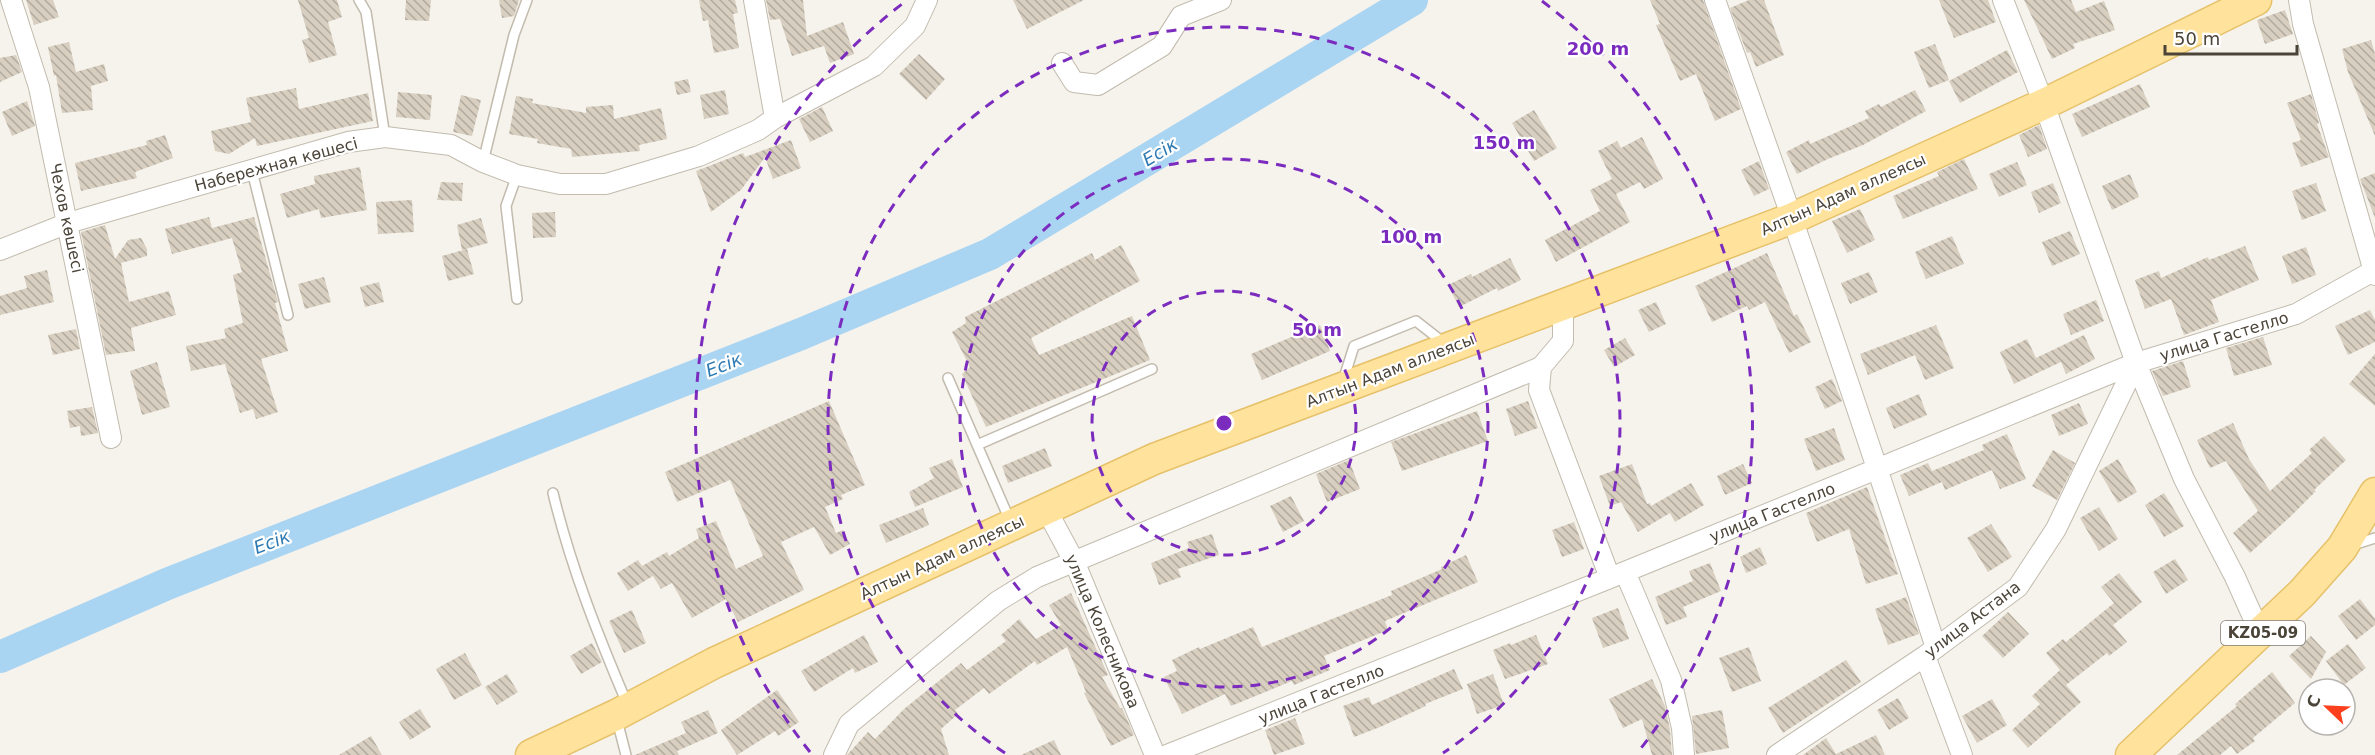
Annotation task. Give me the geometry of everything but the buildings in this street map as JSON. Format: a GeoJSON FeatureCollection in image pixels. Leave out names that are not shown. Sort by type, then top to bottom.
{"type":"FeatureCollection","features":[{"type":"Feature","properties":{"kind":"main road","name":"Алтын Адам аллеясы"},"geometry":{"type":"LineString","coordinates":[[531,755],[714,663],[1154,459],[1793,218],[2044,104],[2256,0]]}},
{"type":"Feature","properties":{"kind":"main road","name":"KZ05-09"},"geometry":{"type":"LineString","coordinates":[[2131,755],[2302,594],[2342,548],[2375,493]]}},
{"type":"Feature","properties":{"kind":"street","name":"Чехов көшесі"},"geometry":{"type":"LineString","coordinates":[[11,0],[39,87],[111,438]]}},
{"type":"Feature","properties":{"kind":"street"},"geometry":{"type":"LineString","coordinates":[[754,0],[775,118]]}},
{"type":"Feature","properties":{"kind":"street","name":"Набережная көшесі"},"geometry":{"type":"LineString","coordinates":[[0,250],[68,223],[348,142],[385,137],[451,145],[483,162],[517,175],[560,184],[606,184],[699,156],[758,130],[775,118],[874,66],[915,26],[927,0]]}},
{"type":"Feature","properties":{"kind":"street"},"geometry":{"type":"LineString","coordinates":[[1062,63],[1074,82],[1098,85],[1162,46],[1181,16],[1221,0]]}},
{"type":"Feature","properties":{"kind":"street"},"geometry":{"type":"LineString","coordinates":[[1715,0],[1793,218],[1878,469],[1962,755]]}},
{"type":"Feature","properties":{"kind":"street"},"geometry":{"type":"LineString","coordinates":[[2004,0],[2044,104],[2136,363],[2184,479],[2235,578],[2261,635]]}},
{"type":"Feature","properties":{"kind":"street"},"geometry":{"type":"LineString","coordinates":[[2299,0],[2303,24],[2374,272]]}},
{"type":"Feature","properties":{"kind":"street","name":"улица Гастелло"},"geometry":{"type":"LineString","coordinates":[[1167,755],[1617,575],[2136,363],[2296,314],[2374,272]]}},
{"type":"Feature","properties":{"kind":"street"},"geometry":{"type":"LineString","coordinates":[[834,755],[849,724],[998,602],[1036,577],[1541,367],[1563,341],[1563,304]]}},
{"type":"Feature","properties":{"kind":"street","name":"улица Астана"},"geometry":{"type":"LineString","coordinates":[[1777,755],[1930,652],[2018,587],[2056,529],[2136,363]]}},
{"type":"Feature","properties":{"kind":"street"},"geometry":{"type":"LineString","coordinates":[[1541,367],[1539,390],[1542,402],[1617,575],[1671,680],[1682,728],[1684,755]]}},
{"type":"Feature","properties":{"kind":"street","name":"улица Колесникова"},"geometry":{"type":"LineString","coordinates":[[1046,509],[1074,561],[1155,755]]}},
{"type":"Feature","properties":{"kind":"lane"},"geometry":{"type":"LineString","coordinates":[[359,0],[366,12],[385,137]]}},
{"type":"Feature","properties":{"kind":"lane"},"geometry":{"type":"LineString","coordinates":[[483,162],[514,35],[527,0]]}},
{"type":"Feature","properties":{"kind":"lane"},"geometry":{"type":"LineString","coordinates":[[252,171],[288,315]]}},
{"type":"Feature","properties":{"kind":"lane"},"geometry":{"type":"LineString","coordinates":[[517,175],[506,206],[517,299]]}},
{"type":"Feature","properties":{"kind":"lane"},"geometry":{"type":"LineString","coordinates":[[977,445],[1152,369]]}},
{"type":"Feature","properties":{"kind":"lane"},"geometry":{"type":"LineString","coordinates":[[948,378],[1012,525]]}},
{"type":"Feature","properties":{"kind":"lane"},"geometry":{"type":"LineString","coordinates":[[552,493],[584,601],[622,711],[626,755]]}},
{"type":"Feature","properties":{"kind":"lane"},"geometry":{"type":"LineString","coordinates":[[2342,548],[2375,538]]}},
{"type":"Feature","properties":{"kind":"waterway","name":"Есік"},"geometry":{"type":"LineString","coordinates":[[0,657],[167,584],[801,334],[990,254],[1412,0]]}}]}
